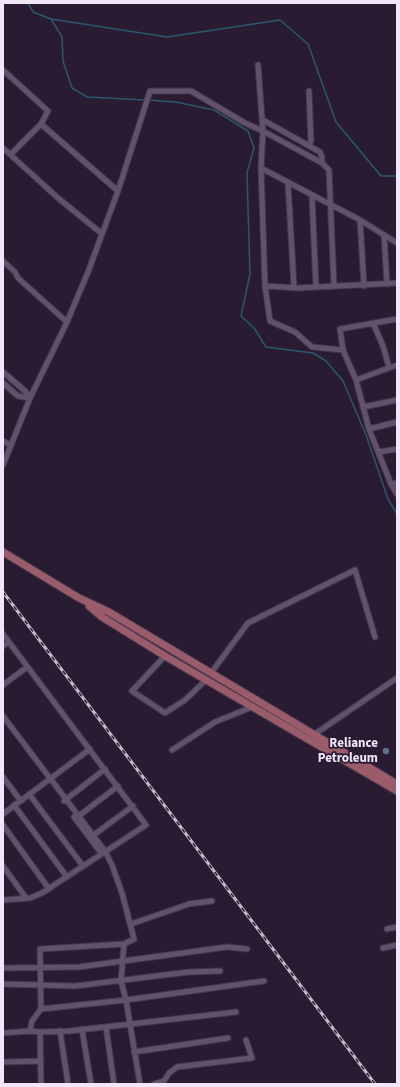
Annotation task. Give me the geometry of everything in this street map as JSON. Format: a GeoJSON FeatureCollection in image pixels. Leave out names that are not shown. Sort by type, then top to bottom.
{"type":"FeatureCollection","features":[{"type":"Feature","properties":{"kind":"main road"},"geometry":{"type":"LineString","coordinates":[[3,552],[79,598],[109,612],[208,671],[397,791]]}},
{"type":"Feature","properties":{"kind":"main road"},"geometry":{"type":"LineString","coordinates":[[79,598],[102,617],[252,707],[397,784]]}},
{"type":"Feature","properties":{"kind":"main road"},"geometry":{"type":"LineString","coordinates":[[203,678],[208,671]]}},
{"type":"Feature","properties":{"kind":"street"},"geometry":{"type":"LineString","coordinates":[[258,65],[263,120],[261,168],[265,286],[270,321],[295,332],[312,347],[343,350]]}},
{"type":"Feature","properties":{"kind":"street"},"geometry":{"type":"LineString","coordinates":[[3,70],[48,111],[41,124],[11,154]]}},
{"type":"Feature","properties":{"kind":"street"},"geometry":{"type":"LineString","coordinates":[[3,465],[30,398],[67,322],[88,272],[101,233],[118,191],[150,91],[191,90],[245,123],[322,163],[329,170],[334,286]]}},
{"type":"Feature","properties":{"kind":"street"},"geometry":{"type":"LineString","coordinates":[[309,91],[311,141],[309,146]]}},
{"type":"Feature","properties":{"kind":"street"},"geometry":{"type":"LineString","coordinates":[[263,120],[320,152],[322,163]]}},
{"type":"Feature","properties":{"kind":"street"},"geometry":{"type":"LineString","coordinates":[[41,124],[118,191]]}},
{"type":"Feature","properties":{"kind":"street"},"geometry":{"type":"LineString","coordinates":[[3,148],[58,198],[101,233]]}},
{"type":"Feature","properties":{"kind":"street"},"geometry":{"type":"LineString","coordinates":[[261,168],[330,206],[360,220],[397,243]]}},
{"type":"Feature","properties":{"kind":"street"},"geometry":{"type":"LineString","coordinates":[[288,183],[294,288]]}},
{"type":"Feature","properties":{"kind":"street"},"geometry":{"type":"LineString","coordinates":[[312,196],[316,287]]}},
{"type":"Feature","properties":{"kind":"street"},"geometry":{"type":"LineString","coordinates":[[360,220],[364,286]]}},
{"type":"Feature","properties":{"kind":"street"},"geometry":{"type":"LineString","coordinates":[[384,235],[387,284]]}},
{"type":"Feature","properties":{"kind":"street"},"geometry":{"type":"LineString","coordinates":[[3,261],[15,272],[18,278],[67,322]]}},
{"type":"Feature","properties":{"kind":"street"},"geometry":{"type":"LineString","coordinates":[[265,286],[294,288],[397,284]]}},
{"type":"Feature","properties":{"kind":"street"},"geometry":{"type":"LineString","coordinates":[[397,319],[340,330],[343,350],[356,380],[369,429],[391,484],[397,494]]}},
{"type":"Feature","properties":{"kind":"street"},"geometry":{"type":"LineString","coordinates":[[374,324],[383,346],[389,367]]}},
{"type":"Feature","properties":{"kind":"street"},"geometry":{"type":"LineString","coordinates":[[356,380],[397,365]]}},
{"type":"Feature","properties":{"kind":"street"},"geometry":{"type":"LineString","coordinates":[[3,372],[30,398]]}},
{"type":"Feature","properties":{"kind":"street"},"geometry":{"type":"LineString","coordinates":[[3,383],[18,396],[30,398]]}},
{"type":"Feature","properties":{"kind":"street"},"geometry":{"type":"LineString","coordinates":[[363,407],[397,400]]}},
{"type":"Feature","properties":{"kind":"street"},"geometry":{"type":"LineString","coordinates":[[369,429],[397,422]]}},
{"type":"Feature","properties":{"kind":"street"},"geometry":{"type":"LineString","coordinates":[[3,441],[10,445]]}},
{"type":"Feature","properties":{"kind":"street"},"geometry":{"type":"LineString","coordinates":[[379,452],[397,448]]}},
{"type":"Feature","properties":{"kind":"street"},"geometry":{"type":"LineString","coordinates":[[391,484],[397,483]]}},
{"type":"Feature","properties":{"kind":"street"},"geometry":{"type":"LineString","coordinates":[[208,671],[248,623],[355,570],[375,637]]}},
{"type":"Feature","properties":{"kind":"street"},"geometry":{"type":"LineString","coordinates":[[3,634],[146,825],[42,893],[26,898],[3,900]]}},
{"type":"Feature","properties":{"kind":"street"},"geometry":{"type":"LineString","coordinates":[[3,646],[9,642]]}},
{"type":"Feature","properties":{"kind":"street"},"geometry":{"type":"LineString","coordinates":[[165,656],[132,691],[165,713],[185,700],[203,678]]}},
{"type":"Feature","properties":{"kind":"street"},"geometry":{"type":"LineString","coordinates":[[3,685],[27,667]]}},
{"type":"Feature","properties":{"kind":"street"},"geometry":{"type":"LineString","coordinates":[[311,737],[397,678]]}},
{"type":"Feature","properties":{"kind":"street"},"geometry":{"type":"LineString","coordinates":[[172,750],[215,722],[252,707]]}},
{"type":"Feature","properties":{"kind":"street"},"geometry":{"type":"LineString","coordinates":[[3,716],[49,781]]}},
{"type":"Feature","properties":{"kind":"street"},"geometry":{"type":"LineString","coordinates":[[3,721],[112,865],[134,939],[124,944],[40,949],[41,1009],[32,1021],[30,1031]]}},
{"type":"Feature","properties":{"kind":"street"},"geometry":{"type":"LineString","coordinates":[[3,816],[90,749]]}},
{"type":"Feature","properties":{"kind":"street"},"geometry":{"type":"LineString","coordinates":[[64,801],[105,769]]}},
{"type":"Feature","properties":{"kind":"street"},"geometry":{"type":"LineString","coordinates":[[3,777],[20,801]]}},
{"type":"Feature","properties":{"kind":"street"},"geometry":{"type":"LineString","coordinates":[[77,818],[118,786]]}},
{"type":"Feature","properties":{"kind":"street"},"geometry":{"type":"LineString","coordinates":[[15,806],[30,795]]}},
{"type":"Feature","properties":{"kind":"street"},"geometry":{"type":"LineString","coordinates":[[30,795],[83,866]]}},
{"type":"Feature","properties":{"kind":"street"},"geometry":{"type":"LineString","coordinates":[[15,806],[67,877]]}},
{"type":"Feature","properties":{"kind":"street"},"geometry":{"type":"LineString","coordinates":[[91,837],[133,806]]}},
{"type":"Feature","properties":{"kind":"street"},"geometry":{"type":"LineString","coordinates":[[3,825],[49,889]]}},
{"type":"Feature","properties":{"kind":"street"},"geometry":{"type":"LineString","coordinates":[[3,866],[26,898]]}},
{"type":"Feature","properties":{"kind":"street"},"geometry":{"type":"LineString","coordinates":[[130,924],[189,904],[212,901]]}},
{"type":"Feature","properties":{"kind":"street"},"geometry":{"type":"LineString","coordinates":[[387,929],[397,927]]}},
{"type":"Feature","properties":{"kind":"street"},"geometry":{"type":"LineString","coordinates":[[124,944],[124,961],[121,981],[126,1000],[140,1084]]}},
{"type":"Feature","properties":{"kind":"street"},"geometry":{"type":"LineString","coordinates":[[383,948],[397,945]]}},
{"type":"Feature","properties":{"kind":"street"},"geometry":{"type":"LineString","coordinates":[[3,968],[41,966],[79,967],[227,947],[247,949]]}},
{"type":"Feature","properties":{"kind":"street"},"geometry":{"type":"LineString","coordinates":[[3,984],[75,986],[189,972],[220,971]]}},
{"type":"Feature","properties":{"kind":"street"},"geometry":{"type":"LineString","coordinates":[[41,1009],[126,1000],[264,981]]}},
{"type":"Feature","properties":{"kind":"street"},"geometry":{"type":"LineString","coordinates":[[3,1033],[82,1030],[236,1012]]}},
{"type":"Feature","properties":{"kind":"street"},"geometry":{"type":"LineString","coordinates":[[106,1027],[114,1084]]}},
{"type":"Feature","properties":{"kind":"street"},"geometry":{"type":"LineString","coordinates":[[82,1030],[90,1084]]}},
{"type":"Feature","properties":{"kind":"street"},"geometry":{"type":"LineString","coordinates":[[60,1031],[68,1084]]}},
{"type":"Feature","properties":{"kind":"street"},"geometry":{"type":"LineString","coordinates":[[40,1032],[42,1084]]}},
{"type":"Feature","properties":{"kind":"street"},"geometry":{"type":"LineString","coordinates":[[134,1052],[228,1038]]}},
{"type":"Feature","properties":{"kind":"street"},"geometry":{"type":"LineString","coordinates":[[154,1084],[164,1081],[169,1073],[177,1067],[252,1058],[246,1040]]}},
{"type":"Feature","properties":{"kind":"street"},"geometry":{"type":"LineString","coordinates":[[3,1062],[41,1061]]}},
{"type":"Feature","properties":{"kind":"waterway"},"geometry":{"type":"LineString","coordinates":[[28,3],[33,12],[51,19],[167,37],[280,20],[308,44],[336,122],[381,176],[397,176]]}},
{"type":"Feature","properties":{"kind":"waterway"},"geometry":{"type":"LineString","coordinates":[[51,19],[62,37],[63,61],[72,88],[87,97],[145,100]]}},
{"type":"Feature","properties":{"kind":"waterway"},"geometry":{"type":"LineString","coordinates":[[148,100],[176,102],[214,110],[248,131],[254,148],[247,173],[250,274],[241,316],[254,328],[266,347],[313,353],[326,361],[343,381],[366,435],[388,499],[397,514]]}},
{"type":"Feature","properties":{"kind":"railway"},"geometry":{"type":"LineString","coordinates":[[3,592],[375,1084]]}},
{"type":"Feature","properties":{"kind":"place","name":"Reliance Petroleum"},"geometry":{"type":"Point","coordinates":[386,751]}}]}
